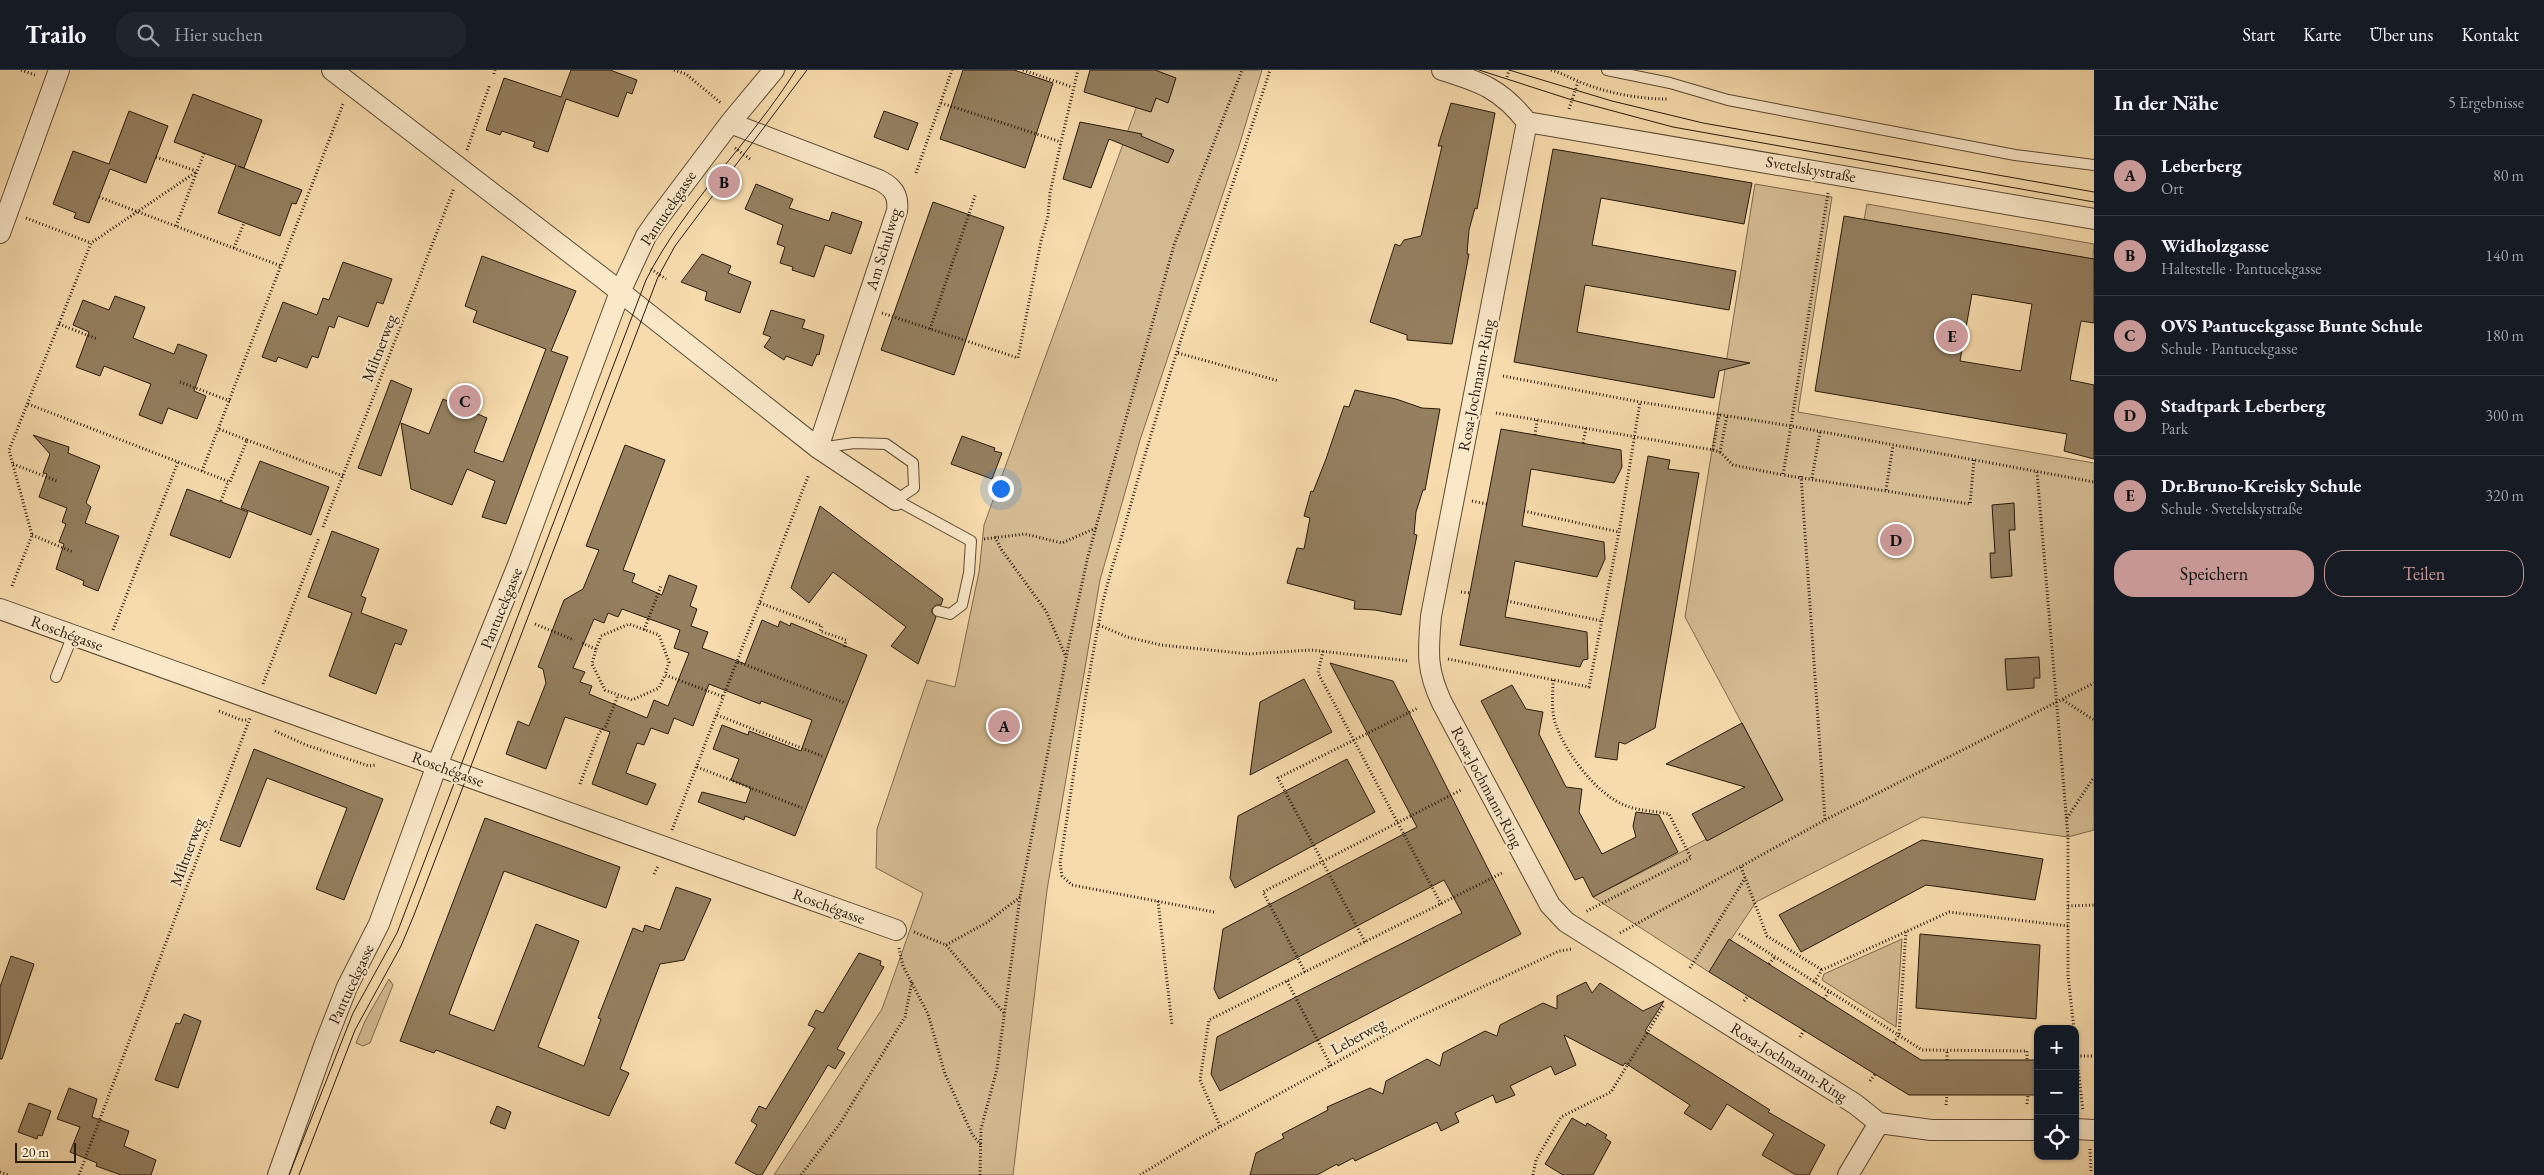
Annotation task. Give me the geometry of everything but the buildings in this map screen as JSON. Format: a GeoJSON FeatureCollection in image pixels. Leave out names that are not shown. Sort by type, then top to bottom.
{"type":"FeatureCollection","features":[{"type":"Feature","properties":{"kind":"street"},"geometry":{"type":"LineString","coordinates":[[0,233],[59,70]]}},
{"type":"Feature","properties":{"kind":"street"},"geometry":{"type":"LineString","coordinates":[[332,70],[620,292],[818,448],[896,500]]}},
{"type":"Feature","properties":{"kind":"street","name":"Pantucekgasse"},"geometry":{"type":"LineString","coordinates":[[278,1175],[324,1046],[347,987],[379,924],[437,765],[518,565],[620,292],[646,236],[734,119],[774,70]]}},
{"type":"Feature","properties":{"kind":"street"},"geometry":{"type":"LineString","coordinates":[[1442,70],[1482,82],[1512,104],[1527,122]]}},
{"type":"Feature","properties":{"kind":"street","name":"Am Schulweg"},"geometry":{"type":"LineString","coordinates":[[734,119],[879,180],[896,193],[897,211],[818,448]]}},
{"type":"Feature","properties":{"kind":"street","name":"Svetelskystraße"},"geometry":{"type":"LineString","coordinates":[[1527,122],[2094,219]]}},
{"type":"Feature","properties":{"kind":"street","name":"Rosa-Jochmann-Ring"},"geometry":{"type":"LineString","coordinates":[[1527,122],[1423,658],[1442,703],[1550,905],[1566,922],[1855,1104],[1879,1123]]}},
{"type":"Feature","properties":{"kind":"street","name":"Roschégasse"},"geometry":{"type":"LineString","coordinates":[[0,609],[666,847],[902,935]]}},
{"type":"Feature","properties":{"kind":"street"},"geometry":{"type":"LineString","coordinates":[[1848,1175],[1879,1123],[1930,1130],[2034,1130]]}},
{"type":"Feature","properties":{"kind":"lane"},"geometry":{"type":"LineString","coordinates":[[1608,70],[1670,83],[1728,100],[2015,155],[2094,165]]}},
{"type":"Feature","properties":{"kind":"lane"},"geometry":{"type":"LineString","coordinates":[[818,448],[843,444],[886,444],[913,463],[914,488],[896,500],[971,541],[970,573],[962,605],[950,614],[938,611]]}},
{"type":"Feature","properties":{"kind":"lane"},"geometry":{"type":"LineString","coordinates":[[56,677],[73,635]]}},
{"type":"Feature","properties":{"kind":"path"},"geometry":{"type":"LineString","coordinates":[[21,70],[35,75]]}},
{"type":"Feature","properties":{"kind":"path"},"geometry":{"type":"LineString","coordinates":[[674,70],[686,74],[734,119]]}},
{"type":"Feature","properties":{"kind":"path"},"geometry":{"type":"LineString","coordinates":[[916,173],[952,70]]}},
{"type":"Feature","properties":{"kind":"path"},"geometry":{"type":"LineString","coordinates":[[1023,70],[1072,87]]}},
{"type":"Feature","properties":{"kind":"path"},"geometry":{"type":"LineString","coordinates":[[865,307],[1018,358],[1041,241],[1048,216],[1050,193],[1072,87],[1078,70]]}},
{"type":"Feature","properties":{"kind":"path"},"geometry":{"type":"LineString","coordinates":[[980,1175],[982,1122],[997,1069],[1020,897],[1066,658],[1096,528],[1174,245],[1242,70]]}},
{"type":"Feature","properties":{"kind":"path"},"geometry":{"type":"LineString","coordinates":[[1214,912],[1072,885],[1062,876],[1060,863],[1104,600],[1159,405],[1178,352],[1194,298],[1210,258],[1270,70]]}},
{"type":"Feature","properties":{"kind":"path"},"geometry":{"type":"LineString","coordinates":[[1552,70],[1568,74],[1578,82],[1569,110]]}},
{"type":"Feature","properties":{"kind":"path"},"geometry":{"type":"LineString","coordinates":[[466,156],[490,84]]}},
{"type":"Feature","properties":{"kind":"path"},"geometry":{"type":"LineString","coordinates":[[941,103],[1061,142]]}},
{"type":"Feature","properties":{"kind":"path"},"geometry":{"type":"LineString","coordinates":[[202,471],[343,104]]}},
{"type":"Feature","properties":{"kind":"path"},"geometry":{"type":"LineString","coordinates":[[730,145],[750,159]]}},
{"type":"Feature","properties":{"kind":"path"},"geometry":{"type":"LineString","coordinates":[[176,226],[204,153]]}},
{"type":"Feature","properties":{"kind":"path"},"geometry":{"type":"LineString","coordinates":[[156,157],[196,172]]}},
{"type":"Feature","properties":{"kind":"path"},"geometry":{"type":"LineString","coordinates":[[12,586],[32,534],[9,450],[91,243],[196,172]]}},
{"type":"Feature","properties":{"kind":"path"},"geometry":{"type":"LineString","coordinates":[[1783,475],[1832,173]]}},
{"type":"Feature","properties":{"kind":"path","name":"Miltnerweg"},"geometry":{"type":"LineString","coordinates":[[323,527],[454,186]]}},
{"type":"Feature","properties":{"kind":"path"},"geometry":{"type":"LineString","coordinates":[[930,329],[976,192]]}},
{"type":"Feature","properties":{"kind":"path"},"geometry":{"type":"LineString","coordinates":[[99,197],[281,266]]}},
{"type":"Feature","properties":{"kind":"path"},"geometry":{"type":"LineString","coordinates":[[8,212],[91,243]]}},
{"type":"Feature","properties":{"kind":"path"},"geometry":{"type":"LineString","coordinates":[[234,248],[244,223]]}},
{"type":"Feature","properties":{"kind":"path"},"geometry":{"type":"LineString","coordinates":[[644,266],[666,279]]}},
{"type":"Feature","properties":{"kind":"path"},"geometry":{"type":"LineString","coordinates":[[59,324],[98,339]]}},
{"type":"Feature","properties":{"kind":"path"},"geometry":{"type":"LineString","coordinates":[[1178,352],[1279,381]]}},
{"type":"Feature","properties":{"kind":"path"},"geometry":{"type":"LineString","coordinates":[[1503,376],[1640,402],[1791,426],[2094,482]]}},
{"type":"Feature","properties":{"kind":"path"},"geometry":{"type":"LineString","coordinates":[[180,382],[230,401]]}},
{"type":"Feature","properties":{"kind":"path"},"geometry":{"type":"LineString","coordinates":[[1099,625],[1128,637],[1161,646],[1250,654],[1311,650],[1423,658],[1589,687],[1619,532],[1640,402]]}},
{"type":"Feature","properties":{"kind":"path"},"geometry":{"type":"LineString","coordinates":[[28,404],[228,482]]}},
{"type":"Feature","properties":{"kind":"path"},"geometry":{"type":"LineString","coordinates":[[1496,413],[1713,450],[1720,452],[1733,464],[1783,475],[1801,476],[1970,504],[1974,460]]}},
{"type":"Feature","properties":{"kind":"path"},"geometry":{"type":"LineString","coordinates":[[1713,450],[1719,414]]}},
{"type":"Feature","properties":{"kind":"path"},"geometry":{"type":"LineString","coordinates":[[1720,452],[1727,416]]}},
{"type":"Feature","properties":{"kind":"path"},"geometry":{"type":"LineString","coordinates":[[1535,435],[1537,420]]}},
{"type":"Feature","properties":{"kind":"path"},"geometry":{"type":"LineString","coordinates":[[1583,443],[1586,428]]}},
{"type":"Feature","properties":{"kind":"path"},"geometry":{"type":"LineString","coordinates":[[218,429],[343,476]]}},
{"type":"Feature","properties":{"kind":"path"},"geometry":{"type":"LineString","coordinates":[[1812,478],[1820,432]]}},
{"type":"Feature","properties":{"kind":"path"},"geometry":{"type":"LineString","coordinates":[[221,501],[247,440]]}},
{"type":"Feature","properties":{"kind":"path"},"geometry":{"type":"LineString","coordinates":[[1886,490],[1893,445]]}},
{"type":"Feature","properties":{"kind":"path"},"geometry":{"type":"LineString","coordinates":[[106,647],[178,462]]}},
{"type":"Feature","properties":{"kind":"path"},"geometry":{"type":"LineString","coordinates":[[13,464],[57,481]]}},
{"type":"Feature","properties":{"kind":"path"},"geometry":{"type":"LineString","coordinates":[[2037,472],[2066,819],[2068,976],[2074,1025]]}},
{"type":"Feature","properties":{"kind":"path"},"geometry":{"type":"LineString","coordinates":[[654,874],[738,662],[809,474]]}},
{"type":"Feature","properties":{"kind":"path"},"geometry":{"type":"LineString","coordinates":[[1801,476],[1825,820]]}},
{"type":"Feature","properties":{"kind":"path"},"geometry":{"type":"LineString","coordinates":[[1524,511],[1619,532]]}},
{"type":"Feature","properties":{"kind":"path"},"geometry":{"type":"LineString","coordinates":[[971,541],[1025,534],[1062,543],[1096,528]]}},
{"type":"Feature","properties":{"kind":"path"},"geometry":{"type":"LineString","coordinates":[[32,534],[74,552]]}},
{"type":"Feature","properties":{"kind":"path"},"geometry":{"type":"LineString","coordinates":[[995,537],[1000,549],[1046,611],[1066,658]]}},
{"type":"Feature","properties":{"kind":"path","name":"Miltnerweg"},"geometry":{"type":"LineString","coordinates":[[79,1175],[256,700],[319,538]]}},
{"type":"Feature","properties":{"kind":"path"},"geometry":{"type":"LineString","coordinates":[[644,630],[661,586]]}},
{"type":"Feature","properties":{"kind":"path"},"geometry":{"type":"LineString","coordinates":[[1461,592],[1470,593]]}},
{"type":"Feature","properties":{"kind":"path"},"geometry":{"type":"LineString","coordinates":[[1508,602],[1602,621]]}},
{"type":"Feature","properties":{"kind":"path"},"geometry":{"type":"LineString","coordinates":[[760,603],[822,626],[820,631],[846,640],[844,648]]}},
{"type":"Feature","properties":{"kind":"path"},"geometry":{"type":"LineString","coordinates":[[535,624],[574,640]]}},
{"type":"Feature","properties":{"kind":"path"},"geometry":{"type":"LineString","coordinates":[[629,624],[644,630],[659,635],[669,662],[659,688],[632,700],[605,690],[592,664],[601,636],[629,624]]}},
{"type":"Feature","properties":{"kind":"path"},"geometry":{"type":"LineString","coordinates":[[582,643],[596,648]]}},
{"type":"Feature","properties":{"kind":"path"},"geometry":{"type":"LineString","coordinates":[[1323,651],[1318,673],[1441,904]]}},
{"type":"Feature","properties":{"kind":"path"},"geometry":{"type":"LineString","coordinates":[[738,662],[845,703]]}},
{"type":"Feature","properties":{"kind":"path"},"geometry":{"type":"LineString","coordinates":[[665,674],[724,697]]}},
{"type":"Feature","properties":{"kind":"path"},"geometry":{"type":"LineString","coordinates":[[1553,680],[1552,707],[1556,723],[1578,766],[1607,793],[1626,806],[1669,814],[1691,858],[1566,922]]}},
{"type":"Feature","properties":{"kind":"path","name":"Leberweg"},"geometry":{"type":"LineString","coordinates":[[1140,1175],[1220,1126],[1414,1019],[1559,951],[1600,944],[1825,820],[2094,683]]}},
{"type":"Feature","properties":{"kind":"path"},"geometry":{"type":"LineString","coordinates":[[580,784],[599,733],[606,726],[618,694]]}},
{"type":"Feature","properties":{"kind":"path"},"geometry":{"type":"LineString","coordinates":[[2063,700],[2094,720]]}},
{"type":"Feature","properties":{"kind":"path"},"geometry":{"type":"LineString","coordinates":[[1365,942],[1278,778],[1418,708]]}},
{"type":"Feature","properties":{"kind":"path"},"geometry":{"type":"LineString","coordinates":[[717,716],[822,756]]}},
{"type":"Feature","properties":{"kind":"path"},"geometry":{"type":"LineString","coordinates":[[697,767],[802,808]]}},
{"type":"Feature","properties":{"kind":"path"},"geometry":{"type":"LineString","coordinates":[[2066,819],[2094,777]]}},
{"type":"Feature","properties":{"kind":"path"},"geometry":{"type":"LineString","coordinates":[[1305,972],[1263,892],[1461,790]]}},
{"type":"Feature","properties":{"kind":"path"},"geometry":{"type":"LineString","coordinates":[[1741,867],[1767,936],[1822,970]]}},
{"type":"Feature","properties":{"kind":"path"},"geometry":{"type":"LineString","coordinates":[[1220,1126],[1200,1080],[1209,1020],[1504,872]]}},
{"type":"Feature","properties":{"kind":"path"},"geometry":{"type":"LineString","coordinates":[[1690,968],[1745,878]]}},
{"type":"Feature","properties":{"kind":"path"},"geometry":{"type":"LineString","coordinates":[[946,945],[986,923],[1020,897]]}},
{"type":"Feature","properties":{"kind":"path"},"geometry":{"type":"LineString","coordinates":[[1158,901],[1172,1025]]}},
{"type":"Feature","properties":{"kind":"path"},"geometry":{"type":"LineString","coordinates":[[2068,906],[2094,905]]}},
{"type":"Feature","properties":{"kind":"path"},"geometry":{"type":"LineString","coordinates":[[1814,982],[1822,970],[1949,912],[2068,926]]}},
{"type":"Feature","properties":{"kind":"path"},"geometry":{"type":"LineString","coordinates":[[1894,1043],[1900,1036],[1906,931]]}},
{"type":"Feature","properties":{"kind":"path"},"geometry":{"type":"LineString","coordinates":[[1739,934],[1922,1050],[2027,1051],[2027,1060]]}},
{"type":"Feature","properties":{"kind":"path"},"geometry":{"type":"LineString","coordinates":[[981,1145],[972,1134],[945,1074],[928,1014],[903,966],[902,935],[946,945],[1004,1014]]}},
{"type":"Feature","properties":{"kind":"path"},"geometry":{"type":"LineString","coordinates":[[1769,964],[1775,957]]}},
{"type":"Feature","properties":{"kind":"path"},"geometry":{"type":"LineString","coordinates":[[801,1175],[856,1099],[905,1016],[912,981]]}},
{"type":"Feature","properties":{"kind":"path"},"geometry":{"type":"LineString","coordinates":[[1287,981],[1331,1066]]}},
{"type":"Feature","properties":{"kind":"path"},"geometry":{"type":"LineString","coordinates":[[1533,1175],[1536,1160],[1561,1117],[1611,1092],[1674,990]]}},
{"type":"Feature","properties":{"kind":"path"},"geometry":{"type":"LineString","coordinates":[[1824,999],[1829,991]]}},
{"type":"Feature","properties":{"kind":"path"},"geometry":{"type":"LineString","coordinates":[[1744,1001],[1748,996]]}},
{"type":"Feature","properties":{"kind":"path"},"geometry":{"type":"LineString","coordinates":[[1800,1038],[1804,1030]]}},
{"type":"Feature","properties":{"kind":"path"},"geometry":{"type":"LineString","coordinates":[[1947,1050],[1947,1060]]}},
{"type":"Feature","properties":{"kind":"path"},"geometry":{"type":"LineString","coordinates":[[2079,1056],[2094,1056]]}},
{"type":"Feature","properties":{"kind":"path"},"geometry":{"type":"LineString","coordinates":[[2078,1070],[2086,1130]]}},
{"type":"Feature","properties":{"kind":"path"},"geometry":{"type":"LineString","coordinates":[[1870,1081],[1875,1074]]}},
{"type":"Feature","properties":{"kind":"path"},"geometry":{"type":"LineString","coordinates":[[1946,1106],[1947,1095]]}},
{"type":"Feature","properties":{"kind":"path"},"geometry":{"type":"LineString","coordinates":[[2027,1104],[2028,1095]]}},
{"type":"Feature","properties":{"kind":"path"},"geometry":{"type":"LineString","coordinates":[[0,1172],[8,1175]]}},
{"type":"Feature","properties":{"kind":"shaded area"},"geometry":{"type":"Polygon","coordinates":[[[1150,70],[1262,70],[1239,146],[1140,440],[1100,580],[1047,890],[1013,1175],[774,1175],[882,1009],[923,893],[876,868],[877,829],[927,680],[955,687],[979,572],[984,525],[1150,70]]]}},
{"type":"Feature","properties":{"kind":"shaded area"},"geometry":{"type":"Polygon","coordinates":[[[1755,184],[1832,197],[1798,412],[2094,463],[2094,830],[2068,837],[1922,817],[1756,902],[1709,972],[1593,897],[1783,800],[1685,617],[1755,184]]]}},
{"type":"Feature","properties":{"kind":"shaded area"},"geometry":{"type":"Polygon","coordinates":[[[1867,204],[2094,244],[2093,259],[1864,220],[1867,204]]]}},
{"type":"Feature","properties":{"kind":"shaded area"},"geometry":{"type":"Polygon","coordinates":[[[1902,939],[1896,1027],[1822,980],[1824,974],[1902,939]]]}},
{"type":"Feature","properties":{"kind":"shaded area"},"geometry":{"type":"Polygon","coordinates":[[[389,979],[393,985],[370,1043],[363,1046],[356,1043],[365,1021],[389,979]]]}},
{"type":"Feature","properties":{"kind":"tram line"},"geometry":{"type":"LineString","coordinates":[[289,1175],[353,1013],[397,933],[646,280],[679,225],[759,123],[796,70]]}},
{"type":"Feature","properties":{"kind":"tram line"},"geometry":{"type":"LineString","coordinates":[[299,1175],[355,1030],[401,946],[414,915],[658,277],[675,246],[807,70]]}},
{"type":"Feature","properties":{"kind":"tram line"},"geometry":{"type":"LineString","coordinates":[[1479,70],[1572,100],[1673,127],[2094,202]]}},
{"type":"Feature","properties":{"kind":"tram line"},"geometry":{"type":"LineString","coordinates":[[1509,70],[1612,101],[1703,123],[2094,192]]}},
{"type":"Feature","properties":{"kind":"place","name":"Widholzgasse"},"geometry":{"type":"Point","coordinates":[724,182]}},
{"type":"Feature","properties":{"kind":"place","name":"Dr.Bruno-Kreisky Schule"},"geometry":{"type":"Point","coordinates":[1952,336]}},
{"type":"Feature","properties":{"kind":"place","name":"OVS Pantucekgasse Bunte Schule"},"geometry":{"type":"Point","coordinates":[465,401]}},
{"type":"Feature","properties":{"kind":"place","name":"Stadtpark Leberberg"},"geometry":{"type":"Point","coordinates":[1896,540]}},
{"type":"Feature","properties":{"kind":"place","name":"Leberberg"},"geometry":{"type":"Point","coordinates":[1004,726]}}]}
